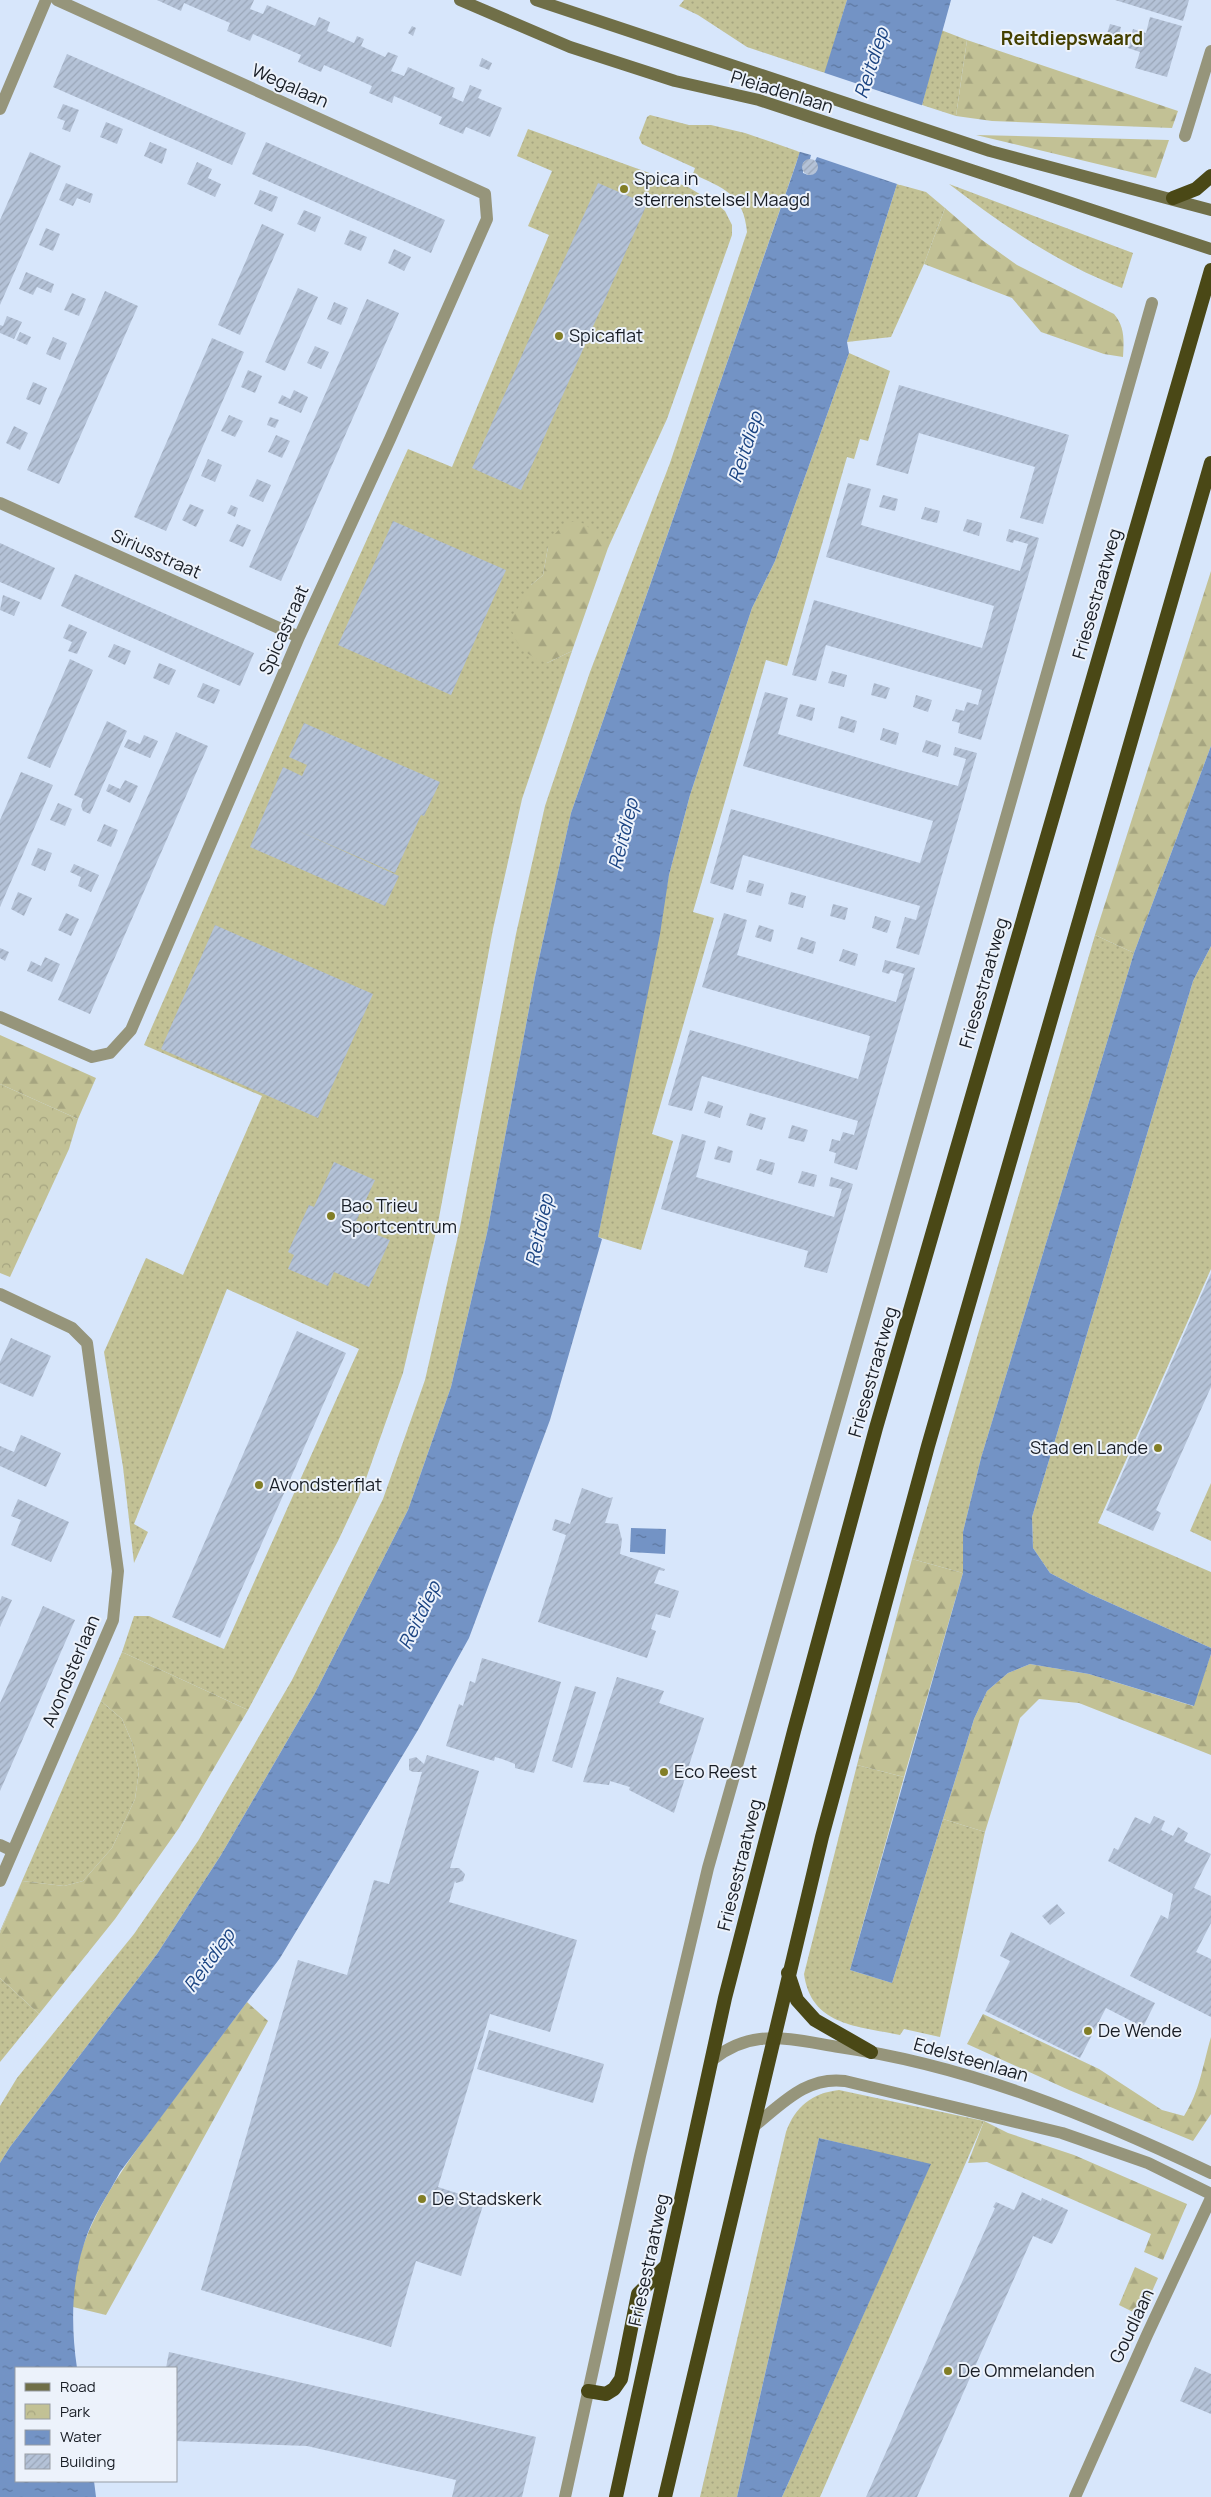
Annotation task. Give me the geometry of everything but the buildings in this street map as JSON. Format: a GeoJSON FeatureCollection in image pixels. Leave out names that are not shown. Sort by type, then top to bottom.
{"type":"FeatureCollection","features":[{"type":"Feature","properties":{"kind":"highway"},"geometry":{"type":"LineString","coordinates":[[1173,198],[1196,189],[1211,176]]}},
{"type":"Feature","properties":{"kind":"highway","name":"Friesestraatweg"},"geometry":{"type":"LineString","coordinates":[[616,2497],[725,1998],[794,1731],[876,1428],[1211,270]]}},
{"type":"Feature","properties":{"kind":"highway"},"geometry":{"type":"LineString","coordinates":[[665,2497],[788,1972],[822,1837],[928,1446],[1211,463]]}},
{"type":"Feature","properties":{"kind":"highway"},"geometry":{"type":"LineString","coordinates":[[788,1972],[797,2000],[815,2020],[871,2052]]}},
{"type":"Feature","properties":{"kind":"highway"},"geometry":{"type":"LineString","coordinates":[[588,2391],[610,2394],[618,2384],[621,2379],[638,2294],[666,2266]]}},
{"type":"Feature","properties":{"kind":"main road","name":"Pleiadenlaan"},"geometry":{"type":"LineString","coordinates":[[460,0],[578,49],[675,81],[759,100],[1211,249]]}},
{"type":"Feature","properties":{"kind":"main road","name":"Pleiadenlaan"},"geometry":{"type":"LineString","coordinates":[[536,0],[919,128],[1060,171],[1173,198],[1211,210]]}},
{"type":"Feature","properties":{"kind":"street"},"geometry":{"type":"LineString","coordinates":[[0,109],[46,0]]}},
{"type":"Feature","properties":{"kind":"street","name":"Wegalaan"},"geometry":{"type":"LineString","coordinates":[[57,0],[485,194],[487,219]]}},
{"type":"Feature","properties":{"kind":"street"},"geometry":{"type":"LineString","coordinates":[[1185,136],[1211,52]]}},
{"type":"Feature","properties":{"kind":"street","name":"Spicastraat"},"geometry":{"type":"LineString","coordinates":[[0,1016],[92,1056],[110,1053],[131,1030],[299,636],[390,439],[487,219]]}},
{"type":"Feature","properties":{"kind":"street","name":"Friesestraatweg"},"geometry":{"type":"LineString","coordinates":[[565,2497],[708,1868],[1152,303]]}},
{"type":"Feature","properties":{"kind":"street","name":"Siriusstraat"},"geometry":{"type":"LineString","coordinates":[[0,503],[299,636]]}},
{"type":"Feature","properties":{"kind":"street","name":"Avondsterlaan"},"geometry":{"type":"LineString","coordinates":[[0,1294],[72,1328],[87,1343],[118,1571],[113,1620],[0,1881]]}},
{"type":"Feature","properties":{"kind":"street"},"geometry":{"type":"LineString","coordinates":[[0,1845],[13,1851]]}},
{"type":"Feature","properties":{"kind":"street","name":"Edelsteenlaan"},"geometry":{"type":"LineString","coordinates":[[712,2060],[722,2052],[746,2041],[773,2038],[871,2052],[1012,2088],[1092,2118],[1211,2173]]}},
{"type":"Feature","properties":{"kind":"street"},"geometry":{"type":"LineString","coordinates":[[753,2127],[802,2088],[827,2080],[845,2081],[1062,2133],[1148,2163],[1211,2196]]}},
{"type":"Feature","properties":{"kind":"street","name":"Goudlaan"},"geometry":{"type":"LineString","coordinates":[[1075,2497],[1211,2196]]}},
{"type":"Feature","properties":{"kind":"green space"},"geometry":{"type":"Polygon","coordinates":[[[684,0],[847,0],[825,73],[747,47],[698,15],[679,6],[684,0]]]}},
{"type":"Feature","properties":{"kind":"green space"},"geometry":{"type":"Polygon","coordinates":[[[941,30],[967,40],[956,116],[922,105],[941,30]]]}},
{"type":"Feature","properties":{"kind":"green space"},"geometry":{"type":"Polygon","coordinates":[[[967,40],[1178,111],[1172,128],[992,121],[956,116],[967,40]]]}},
{"type":"Feature","properties":{"kind":"green space"},"geometry":{"type":"Polygon","coordinates":[[[650,115],[689,125],[711,125],[745,133],[800,152],[571,813],[535,977],[487,1233],[451,1387],[408,1510],[315,1693],[221,1855],[157,1954],[10,2147],[0,2163],[0,2106],[17,2078],[134,1934],[198,1841],[292,1680],[383,1499],[425,1380],[460,1227],[516,934],[545,806],[590,672],[670,463],[747,232],[742,209],[730,194],[693,174],[695,168],[642,144],[639,138],[647,117],[650,115]]]}},
{"type":"Feature","properties":{"kind":"green space"},"geometry":{"type":"Polygon","coordinates":[[[528,129],[688,187],[725,211],[732,225],[732,235],[667,419],[608,548],[608,540],[548,547],[543,575],[531,585],[547,663],[572,651],[522,799],[493,929],[438,1223],[403,1373],[362,1490],[338,1541],[248,1710],[122,1652],[134,1616],[149,1616],[224,1649],[359,1349],[227,1289],[134,1524],[148,1532],[134,1563],[123,1467],[104,1352],[146,1258],[183,1275],[262,1096],[144,1045],[323,636],[408,449],[452,467],[549,235],[528,226],[552,171],[517,156],[528,129]]]}},
{"type":"Feature","properties":{"kind":"green space"},"geometry":{"type":"Polygon","coordinates":[[[976,135],[1169,140],[1156,178],[976,135]]]}},
{"type":"Feature","properties":{"kind":"green space"},"geometry":{"type":"Polygon","coordinates":[[[897,184],[926,192],[945,208],[924,264],[891,337],[847,342],[897,184]]]}},
{"type":"Feature","properties":{"kind":"green space"},"geometry":{"type":"Polygon","coordinates":[[[949,184],[1133,253],[1122,288],[1053,255],[990,214],[949,184]]]}},
{"type":"Feature","properties":{"kind":"green space"},"geometry":{"type":"Polygon","coordinates":[[[945,208],[982,240],[1017,265],[1114,314],[1122,329],[1123,357],[1104,354],[1041,332],[1012,298],[924,264],[945,208]]]}},
{"type":"Feature","properties":{"kind":"green space"},"geometry":{"type":"Polygon","coordinates":[[[849,353],[890,371],[868,441],[860,439],[854,459],[847,457],[787,666],[766,660],[693,912],[714,918],[652,1134],[673,1141],[641,1250],[598,1237],[669,875],[690,795],[752,608],[775,561],[849,353]]]}},
{"type":"Feature","properties":{"kind":"green space"},"geometry":{"type":"Polygon","coordinates":[[[579,521],[608,540],[608,548],[572,651],[547,663],[522,649],[515,639],[509,624],[531,585],[543,575],[548,547],[554,535],[565,523],[579,521]]]}},
{"type":"Feature","properties":{"kind":"green space"},"geometry":{"type":"Polygon","coordinates":[[[1211,571],[1211,746],[1134,953],[1095,935],[1211,571]]]}},
{"type":"Feature","properties":{"kind":"green space"},"geometry":{"type":"Polygon","coordinates":[[[1095,935],[1134,953],[981,1458],[963,1532],[963,1573],[912,1559],[1095,935]]]}},
{"type":"Feature","properties":{"kind":"green space"},"geometry":{"type":"Polygon","coordinates":[[[1211,946],[1211,1269],[1098,1523],[1211,1572],[1211,1648],[1090,1594],[1050,1573],[1033,1548],[1032,1517],[1193,981],[1211,946]]]}},
{"type":"Feature","properties":{"kind":"green space"},"geometry":{"type":"Polygon","coordinates":[[[0,1035],[96,1078],[78,1119],[0,1084],[0,1035]]]}},
{"type":"Feature","properties":{"kind":"green space"},"geometry":{"type":"Polygon","coordinates":[[[0,1084],[78,1119],[69,1149],[10,1277],[0,1273],[0,1084]]]}},
{"type":"Feature","properties":{"kind":"green space"},"geometry":{"type":"Polygon","coordinates":[[[1211,1483],[1211,1541],[1190,1531],[1211,1483]]]}},
{"type":"Feature","properties":{"kind":"green space"},"geometry":{"type":"Polygon","coordinates":[[[912,1559],[963,1573],[904,1777],[857,1765],[912,1559]]]}},
{"type":"Feature","properties":{"kind":"green space"},"geometry":{"type":"Polygon","coordinates":[[[122,1652],[248,1710],[179,1828],[115,1919],[39,2014],[0,1978],[0,1933],[22,1881],[64,1886],[83,1881],[112,1848],[135,1799],[139,1771],[132,1742],[122,1719],[101,1701],[122,1652]]]}},
{"type":"Feature","properties":{"kind":"green space"},"geometry":{"type":"Polygon","coordinates":[[[1211,1654],[1211,1755],[1079,1703],[1039,1699],[1020,1718],[985,1832],[943,1819],[974,1719],[987,1691],[1008,1673],[1030,1664],[1089,1674],[1193,1706],[1211,1654]]]}},
{"type":"Feature","properties":{"kind":"green space"},"geometry":{"type":"Polygon","coordinates":[[[101,1701],[122,1719],[132,1742],[139,1771],[135,1799],[112,1848],[83,1881],[64,1886],[22,1881],[0,1933],[0,1931],[101,1701]]]}},
{"type":"Feature","properties":{"kind":"green space"},"geometry":{"type":"Polygon","coordinates":[[[857,1765],[904,1777],[850,1970],[892,1983],[943,1819],[985,1832],[940,2037],[904,2029],[900,2035],[839,2021],[826,2014],[816,2004],[808,1991],[804,1974],[857,1765]]]}},
{"type":"Feature","properties":{"kind":"green space"},"geometry":{"type":"Polygon","coordinates":[[[0,1978],[39,2014],[0,2062],[0,1978]]]}},
{"type":"Feature","properties":{"kind":"green space"},"geometry":{"type":"Polygon","coordinates":[[[247,2002],[268,2021],[106,2315],[73,2307],[75,2279],[81,2252],[92,2224],[106,2198],[138,2147],[247,2002]]]}},
{"type":"Feature","properties":{"kind":"green space"},"geometry":{"type":"Polygon","coordinates":[[[983,2014],[1099,2069],[1162,2110],[1184,2116],[1194,2097],[1211,2037],[1211,2114],[1193,2141],[1069,2090],[967,2044],[983,2014]]]}},
{"type":"Feature","properties":{"kind":"green space"},"geometry":{"type":"Polygon","coordinates":[[[839,2090],[984,2121],[820,2497],[782,2497],[930,2165],[819,2138],[737,2497],[700,2497],[786,2132],[794,2115],[806,2103],[821,2094],[839,2090]]]}},
{"type":"Feature","properties":{"kind":"green space"},"geometry":{"type":"Polygon","coordinates":[[[984,2121],[1008,2133],[1074,2155],[1187,2204],[1163,2260],[1144,2252],[1151,2234],[987,2162],[968,2163],[984,2121]]]}},
{"type":"Feature","properties":{"kind":"green space"},"geometry":{"type":"Polygon","coordinates":[[[1135,2267],[1158,2278],[1141,2316],[1119,2305],[1135,2267]]]}},
{"type":"Feature","properties":{"kind":"water","name":"Reitdiep"},"geometry":{"type":"Polygon","coordinates":[[[847,0],[951,0],[922,105],[847,342],[849,353],[775,561],[752,608],[690,795],[669,875],[660,934],[598,1237],[602,1239],[550,1420],[469,1638],[418,1730],[280,1958],[120,2172],[95,2216],[80,2259],[74,2290],[73,2321],[77,2367],[15,2367],[15,2482],[94,2482],[96,2497],[0,2497],[0,2163],[10,2147],[157,1954],[221,1855],[315,1693],[408,1510],[451,1387],[487,1233],[535,977],[571,813],[796,164],[847,0]]]}},
{"type":"Feature","properties":{"kind":"water"},"geometry":{"type":"Polygon","coordinates":[[[1211,746],[1211,946],[1193,981],[1032,1517],[1033,1548],[1050,1573],[1090,1594],[1211,1648],[1211,1654],[1194,1706],[1089,1674],[1030,1664],[1008,1673],[987,1691],[974,1719],[892,1983],[850,1970],[963,1573],[963,1532],[981,1458],[1134,953],[1211,746]]]}},
{"type":"Feature","properties":{"kind":"water"},"geometry":{"type":"Polygon","coordinates":[[[631,1528],[666,1529],[665,1554],[630,1552],[631,1528]]]}},
{"type":"Feature","properties":{"kind":"water"},"geometry":{"type":"Polygon","coordinates":[[[819,2138],[931,2164],[782,2497],[737,2497],[819,2138]]]}},
{"type":"Feature","properties":{"kind":"pier"},"geometry":{"type":"Polygon","coordinates":[[[822,72],[924,106],[900,185],[817,157],[815,161],[816,171],[808,175],[803,173],[803,163],[810,159],[811,155],[797,151],[822,72]]]}},
{"type":"Feature","properties":{"kind":"place","name":"Spica in sterrenstelsel Maagd"},"geometry":{"type":"Point","coordinates":[624,189]}},
{"type":"Feature","properties":{"kind":"place","name":"Spicaflat"},"geometry":{"type":"Point","coordinates":[559,336]}},
{"type":"Feature","properties":{"kind":"place","name":"Bao Trieu Sportcentrum"},"geometry":{"type":"Point","coordinates":[331,1216]}},
{"type":"Feature","properties":{"kind":"place","name":"Stad en Lande"},"geometry":{"type":"Point","coordinates":[1158,1448]}},
{"type":"Feature","properties":{"kind":"place","name":"Avondsterflat"},"geometry":{"type":"Point","coordinates":[259,1485]}},
{"type":"Feature","properties":{"kind":"place","name":"Eco Reest"},"geometry":{"type":"Point","coordinates":[664,1772]}},
{"type":"Feature","properties":{"kind":"place","name":"De Wende"},"geometry":{"type":"Point","coordinates":[1088,2031]}},
{"type":"Feature","properties":{"kind":"place","name":"De Stadskerk"},"geometry":{"type":"Point","coordinates":[422,2199]}},
{"type":"Feature","properties":{"kind":"place","name":"De Ommelanden"},"geometry":{"type":"Point","coordinates":[948,2371]}},
{"type":"Feature","properties":{"kind":"district","name":"Reitdiepswaard"},"geometry":{"type":"Point","coordinates":[1072,38]}}]}
